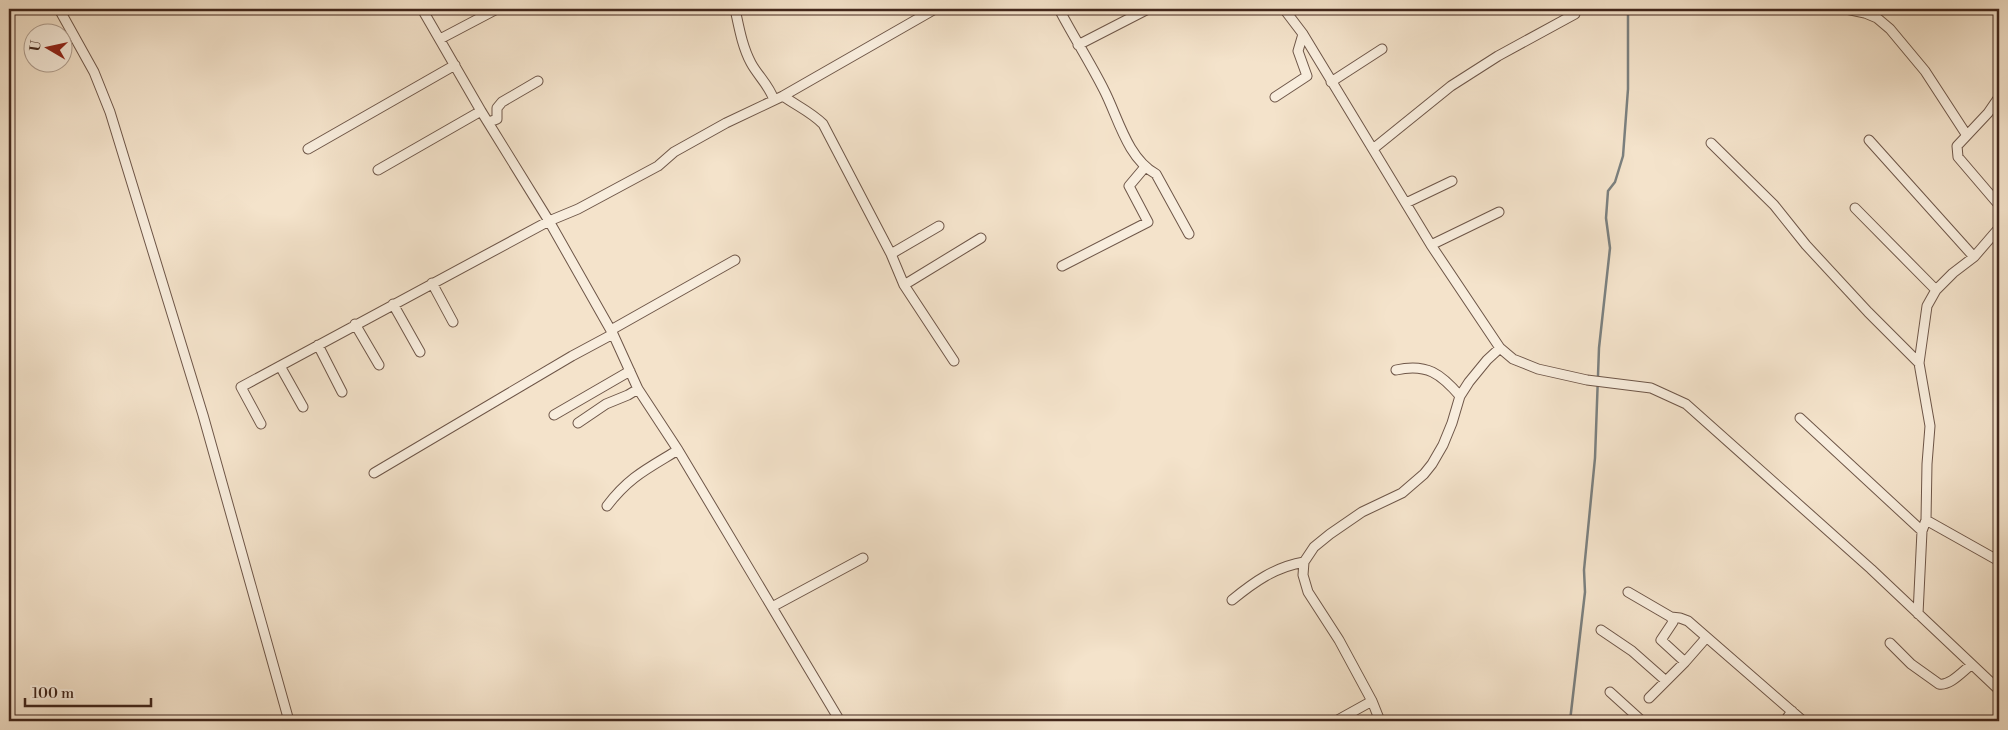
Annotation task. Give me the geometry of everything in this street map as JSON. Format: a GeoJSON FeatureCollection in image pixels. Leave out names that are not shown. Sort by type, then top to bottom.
{"type":"FeatureCollection","features":[{"type":"Feature","properties":{"kind":"street"},"geometry":{"type":"LineString","coordinates":[[59,9],[94,72],[110,112],[203,415],[289,721]]}},
{"type":"Feature","properties":{"kind":"street"},"geometry":{"type":"LineString","coordinates":[[422,9],[481,111],[549,221],[612,332],[638,389],[678,450],[840,721]]}},
{"type":"Feature","properties":{"kind":"street"},"geometry":{"type":"LineString","coordinates":[[440,39],[497,9]]}},
{"type":"Feature","properties":{"kind":"street"},"geometry":{"type":"LineString","coordinates":[[735,9],[742,40],[751,63],[772,92],[779,98],[811,112],[823,124],[891,254],[904,286],[954,361]]}},
{"type":"Feature","properties":{"kind":"street"},"geometry":{"type":"LineString","coordinates":[[261,424],[241,387],[432,283],[658,166],[674,152],[779,98],[935,9]]}},
{"type":"Feature","properties":{"kind":"street"},"geometry":{"type":"LineString","coordinates":[[1059,9],[1105,91],[1125,137],[1145,167],[1156,174],[1190,234]]}},
{"type":"Feature","properties":{"kind":"street"},"geometry":{"type":"LineString","coordinates":[[1078,45],[1148,9]]}},
{"type":"Feature","properties":{"kind":"street"},"geometry":{"type":"LineString","coordinates":[[1284,9],[1303,34],[1431,245],[1500,348],[1513,359],[1538,369],[1587,380],[1651,388],[1686,404],[1871,569],[1999,690]]}},
{"type":"Feature","properties":{"kind":"street"},"geometry":{"type":"LineString","coordinates":[[1846,9],[1877,18],[1890,29],[1925,71],[1966,134]]}},
{"type":"Feature","properties":{"kind":"street"},"geometry":{"type":"LineString","coordinates":[[1373,148],[1450,86],[1498,56],[1574,14]]}},
{"type":"Feature","properties":{"kind":"street"},"geometry":{"type":"LineString","coordinates":[[1275,97],[1307,76],[1298,51],[1303,34]]}},
{"type":"Feature","properties":{"kind":"street"},"geometry":{"type":"LineString","coordinates":[[1331,82],[1382,49]]}},
{"type":"Feature","properties":{"kind":"street"},"geometry":{"type":"LineString","coordinates":[[308,150],[455,65]]}},
{"type":"Feature","properties":{"kind":"street"},"geometry":{"type":"LineString","coordinates":[[489,122],[497,119],[497,108],[502,102],[538,81]]}},
{"type":"Feature","properties":{"kind":"street"},"geometry":{"type":"LineString","coordinates":[[1999,97],[1988,113],[1966,134],[1957,146],[1958,157],[1999,205]]}},
{"type":"Feature","properties":{"kind":"street"},"geometry":{"type":"LineString","coordinates":[[378,170],[481,111]]}},
{"type":"Feature","properties":{"kind":"street"},"geometry":{"type":"LineString","coordinates":[[1869,140],[1974,257]]}},
{"type":"Feature","properties":{"kind":"street"},"geometry":{"type":"LineString","coordinates":[[1711,143],[1774,205],[1812,251],[1919,364]]}},
{"type":"Feature","properties":{"kind":"street"},"geometry":{"type":"LineString","coordinates":[[1062,266],[1148,222],[1129,186],[1145,167]]}},
{"type":"Feature","properties":{"kind":"street"},"geometry":{"type":"LineString","coordinates":[[1406,203],[1452,181]]}},
{"type":"Feature","properties":{"kind":"street"},"geometry":{"type":"LineString","coordinates":[[1855,208],[1936,290]]}},
{"type":"Feature","properties":{"kind":"street"},"geometry":{"type":"LineString","coordinates":[[1431,245],[1499,212]]}},
{"type":"Feature","properties":{"kind":"street"},"geometry":{"type":"LineString","coordinates":[[891,254],[939,226]]}},
{"type":"Feature","properties":{"kind":"street"},"geometry":{"type":"LineString","coordinates":[[1918,614],[1922,531],[1926,520],[1930,421],[1919,364],[1924,317],[1927,306],[1936,290],[1953,273],[1974,257],[1999,228]]}},
{"type":"Feature","properties":{"kind":"street"},"geometry":{"type":"LineString","coordinates":[[904,286],[981,238]]}},
{"type":"Feature","properties":{"kind":"street"},"geometry":{"type":"LineString","coordinates":[[374,473],[735,260]]}},
{"type":"Feature","properties":{"kind":"street"},"geometry":{"type":"LineString","coordinates":[[432,283],[454,322]]}},
{"type":"Feature","properties":{"kind":"street"},"geometry":{"type":"LineString","coordinates":[[393,304],[420,352]]}},
{"type":"Feature","properties":{"kind":"street"},"geometry":{"type":"LineString","coordinates":[[355,324],[379,365]]}},
{"type":"Feature","properties":{"kind":"street"},"geometry":{"type":"LineString","coordinates":[[318,345],[342,392]]}},
{"type":"Feature","properties":{"kind":"street"},"geometry":{"type":"LineString","coordinates":[[1380,721],[1372,701],[1340,640],[1308,592],[1303,575],[1304,562],[1314,547],[1330,534],[1362,512],[1402,493],[1424,474],[1443,445],[1460,396],[1474,374],[1500,348]]}},
{"type":"Feature","properties":{"kind":"street"},"geometry":{"type":"LineString","coordinates":[[280,366],[303,407]]}},
{"type":"Feature","properties":{"kind":"street"},"geometry":{"type":"LineString","coordinates":[[1396,370],[1408,367],[1427,369],[1449,383],[1460,396]]}},
{"type":"Feature","properties":{"kind":"street"},"geometry":{"type":"LineString","coordinates":[[554,414],[630,371]]}},
{"type":"Feature","properties":{"kind":"street"},"geometry":{"type":"LineString","coordinates":[[578,423],[606,404],[638,389]]}},
{"type":"Feature","properties":{"kind":"street"},"geometry":{"type":"LineString","coordinates":[[1800,418],[1922,531]]}},
{"type":"Feature","properties":{"kind":"street"},"geometry":{"type":"LineString","coordinates":[[607,506],[620,488],[634,477],[678,450]]}},
{"type":"Feature","properties":{"kind":"street"},"geometry":{"type":"LineString","coordinates":[[1926,520],[1999,561]]}},
{"type":"Feature","properties":{"kind":"street"},"geometry":{"type":"LineString","coordinates":[[772,607],[863,558]]}},
{"type":"Feature","properties":{"kind":"street"},"geometry":{"type":"LineString","coordinates":[[1232,600],[1264,576],[1286,566],[1304,562]]}},
{"type":"Feature","properties":{"kind":"street"},"geometry":{"type":"LineString","coordinates":[[1628,592],[1672,617],[1688,621],[1803,721]]}},
{"type":"Feature","properties":{"kind":"street"},"geometry":{"type":"LineString","coordinates":[[1672,617],[1673,622],[1661,640],[1685,662]]}},
{"type":"Feature","properties":{"kind":"street"},"geometry":{"type":"LineString","coordinates":[[1601,630],[1632,651],[1666,681]]}},
{"type":"Feature","properties":{"kind":"street"},"geometry":{"type":"LineString","coordinates":[[1649,698],[1706,638]]}},
{"type":"Feature","properties":{"kind":"street"},"geometry":{"type":"LineString","coordinates":[[1890,643],[1911,664],[1939,684],[1948,682],[1971,665]]}},
{"type":"Feature","properties":{"kind":"street"},"geometry":{"type":"LineString","coordinates":[[1610,692],[1642,721]]}},
{"type":"Feature","properties":{"kind":"street"},"geometry":{"type":"LineString","coordinates":[[1336,721],[1372,701]]}},
{"type":"Feature","properties":{"kind":"street"},"geometry":{"type":"LineString","coordinates":[[1785,721],[1792,711]]}},
{"type":"Feature","properties":{"kind":"waterway"},"geometry":{"type":"LineString","coordinates":[[1570,721],[1585,592],[1584,570],[1595,458],[1599,348],[1610,248],[1606,218],[1608,191],[1615,182],[1623,156],[1628,89],[1628,9]]}}]}
